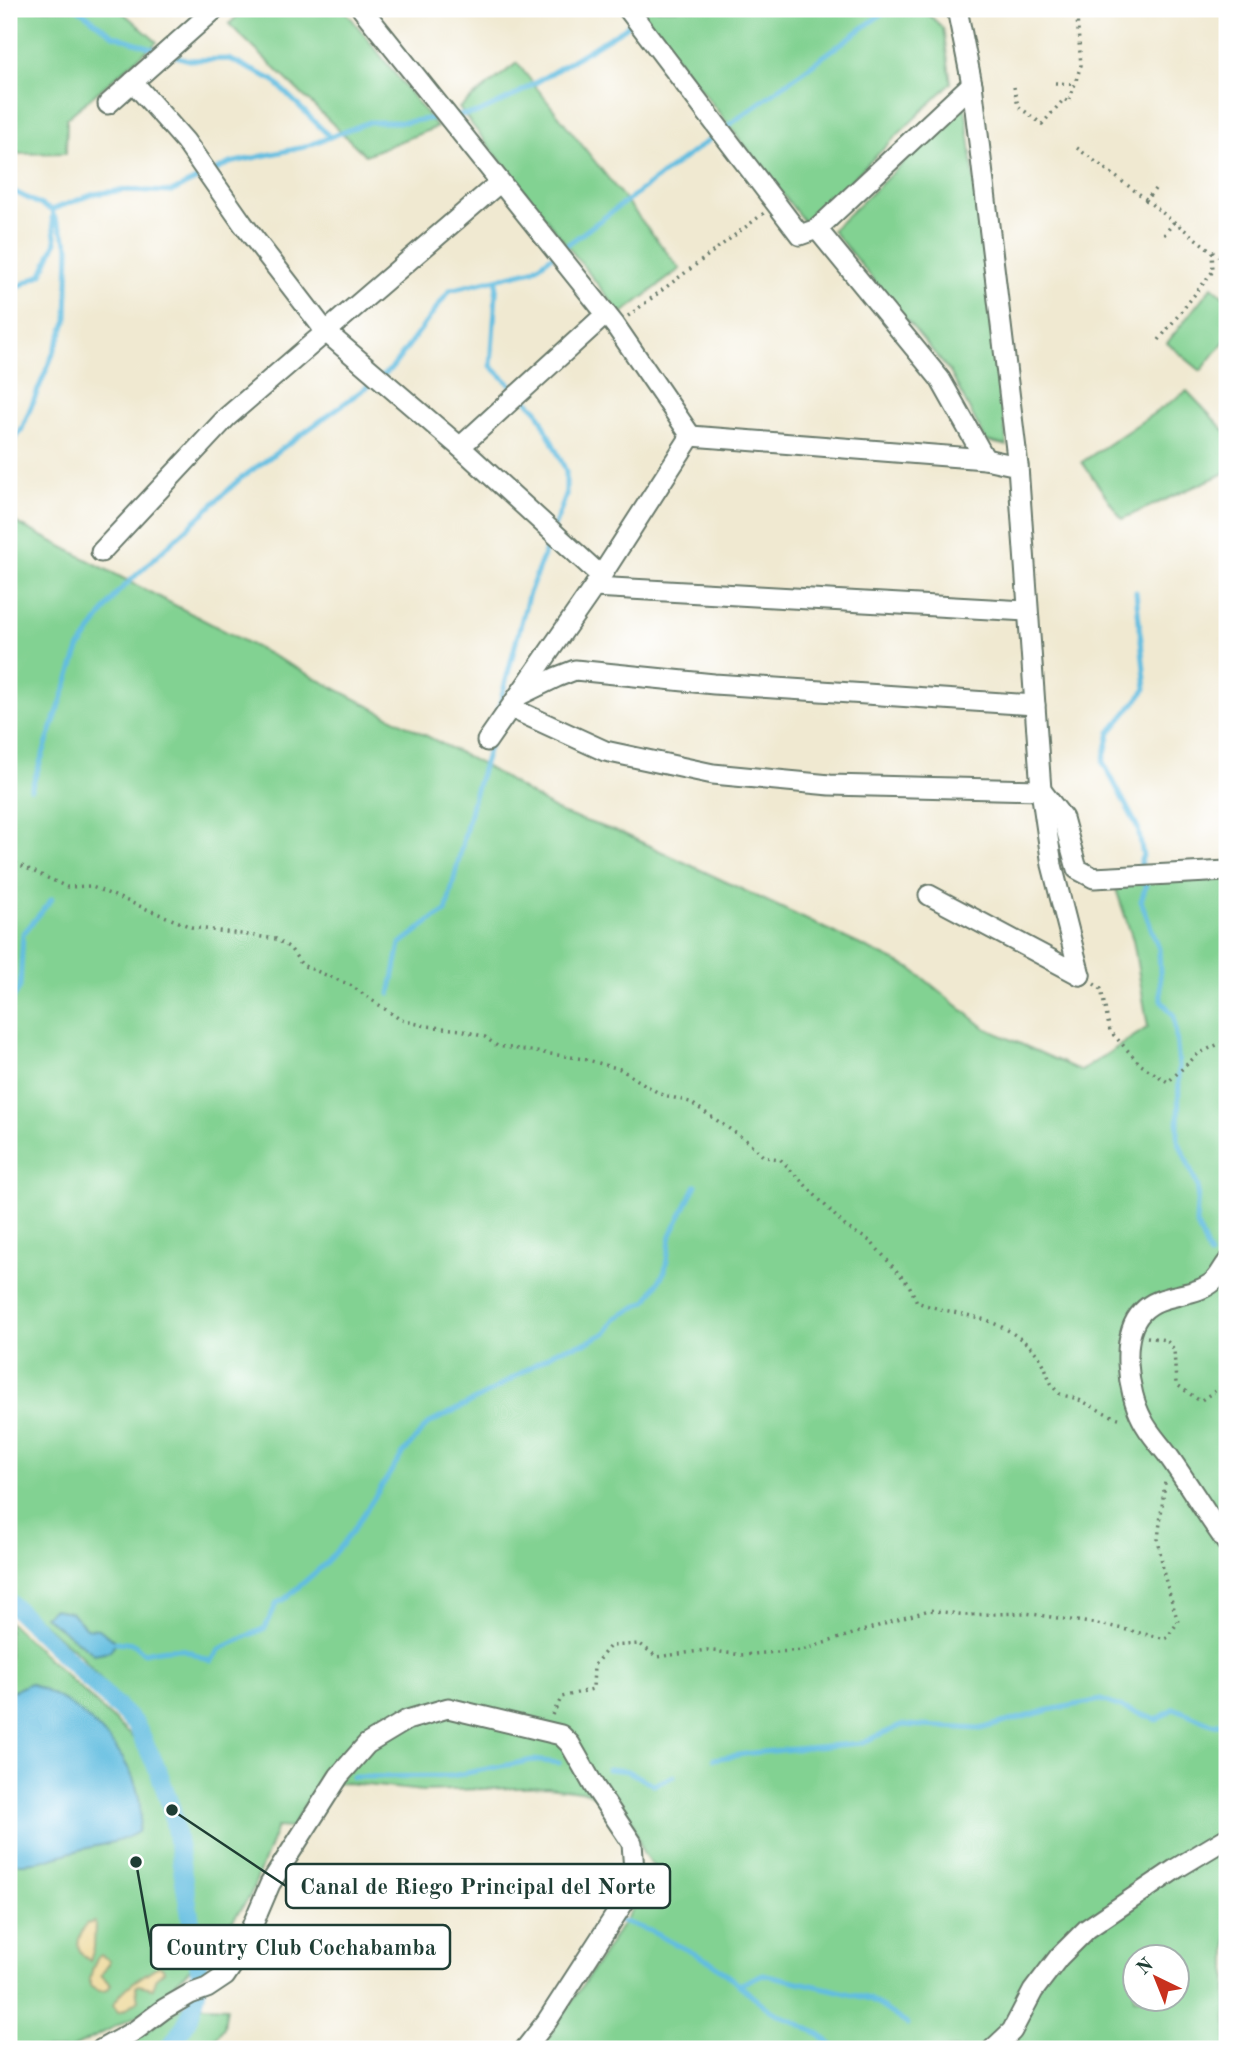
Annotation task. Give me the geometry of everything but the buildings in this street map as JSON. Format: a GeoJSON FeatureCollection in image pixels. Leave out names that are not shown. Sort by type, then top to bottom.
{"type":"FeatureCollection","features":[{"type":"Feature","properties":{"kind":"street"},"geometry":{"type":"LineString","coordinates":[[108,104],[215,9]]}},
{"type":"Feature","properties":{"kind":"street"},"geometry":{"type":"LineString","coordinates":[[362,9],[610,320],[691,436]]}},
{"type":"Feature","properties":{"kind":"street"},"geometry":{"type":"LineString","coordinates":[[628,9],[800,235],[817,229],[972,84]]}},
{"type":"Feature","properties":{"kind":"street"},"geometry":{"type":"LineString","coordinates":[[957,9],[972,84],[1018,466],[1041,790],[1052,865],[1080,975]]}},
{"type":"Feature","properties":{"kind":"street"},"geometry":{"type":"LineString","coordinates":[[133,82],[185,141],[243,224],[326,332],[460,447],[597,582],[1027,611]]}},
{"type":"Feature","properties":{"kind":"street"},"geometry":{"type":"LineString","coordinates":[[101,552],[227,417],[500,182]]}},
{"type":"Feature","properties":{"kind":"street"},"geometry":{"type":"LineString","coordinates":[[817,229],[940,379],[985,459]]}},
{"type":"Feature","properties":{"kind":"street"},"geometry":{"type":"LineString","coordinates":[[460,447],[610,320]]}},
{"type":"Feature","properties":{"kind":"street"},"geometry":{"type":"LineString","coordinates":[[691,436],[985,459],[1018,466]]}},
{"type":"Feature","properties":{"kind":"street"},"geometry":{"type":"LineString","coordinates":[[487,741],[597,582],[691,436]]}},
{"type":"Feature","properties":{"kind":"street"},"geometry":{"type":"LineString","coordinates":[[516,702],[556,677],[575,670],[715,684],[1035,705]]}},
{"type":"Feature","properties":{"kind":"street"},"geometry":{"type":"LineString","coordinates":[[516,702],[605,751],[713,774],[831,785],[1041,790]]}},
{"type":"Feature","properties":{"kind":"street"},"geometry":{"type":"LineString","coordinates":[[1041,790],[1063,818],[1077,869],[1094,878],[1227,871]]}},
{"type":"Feature","properties":{"kind":"street"},"geometry":{"type":"LineString","coordinates":[[929,895],[1080,975]]}},
{"type":"Feature","properties":{"kind":"street"},"geometry":{"type":"LineString","coordinates":[[1227,1263],[1215,1280],[1203,1288],[1151,1304],[1136,1320],[1131,1334],[1128,1364],[1133,1398],[1143,1422],[1227,1543]]}},
{"type":"Feature","properties":{"kind":"street"},"geometry":{"type":"LineString","coordinates":[[102,2049],[136,2030],[164,2008],[225,1976],[241,1952],[270,1884],[339,1776],[367,1745],[407,1720],[448,1708],[561,1735],[570,1744],[632,1843],[635,1885],[547,2021],[525,2049]]}},
{"type":"Feature","properties":{"kind":"street"},"geometry":{"type":"LineString","coordinates":[[993,2049],[1012,2031],[1033,1991],[1087,1929],[1165,1875],[1227,1838]]}},
{"type":"Feature","properties":{"kind":"path"},"geometry":{"type":"LineString","coordinates":[[1014,87],[1018,106],[1042,124],[1064,99],[1069,102],[1081,65],[1077,18]]}},
{"type":"Feature","properties":{"kind":"path"},"geometry":{"type":"LineString","coordinates":[[1055,83],[1074,83]]}},
{"type":"Feature","properties":{"kind":"path"},"geometry":{"type":"LineString","coordinates":[[1077,148],[1227,263]]}},
{"type":"Feature","properties":{"kind":"path"},"geometry":{"type":"LineString","coordinates":[[1146,200],[1154,189]]}},
{"type":"Feature","properties":{"kind":"path"},"geometry":{"type":"LineString","coordinates":[[610,320],[776,204]]}},
{"type":"Feature","properties":{"kind":"path"},"geometry":{"type":"LineString","coordinates":[[1164,235],[1174,222]]}},
{"type":"Feature","properties":{"kind":"path"},"geometry":{"type":"LineString","coordinates":[[1159,340],[1213,271],[1212,251]]}},
{"type":"Feature","properties":{"kind":"path"},"geometry":{"type":"LineString","coordinates":[[9,860],[66,887],[90,886],[191,927],[276,939],[290,948],[302,965],[350,985],[401,1020],[485,1037],[497,1046],[584,1059],[620,1069],[660,1094],[690,1102],[747,1141],[764,1157],[780,1159],[846,1227],[870,1241],[909,1285],[917,1302],[935,1309],[985,1319],[1007,1329],[1036,1353],[1060,1395],[1094,1406],[1112,1417],[1143,1422]]}},
{"type":"Feature","properties":{"kind":"path"},"geometry":{"type":"LineString","coordinates":[[1080,975],[1101,989],[1110,1031],[1141,1065],[1168,1082],[1198,1054],[1227,1040]]}},
{"type":"Feature","properties":{"kind":"path"},"geometry":{"type":"LineString","coordinates":[[1131,1334],[1166,1340],[1174,1349],[1176,1384],[1200,1401],[1227,1383]]}},
{"type":"Feature","properties":{"kind":"path"},"geometry":{"type":"LineString","coordinates":[[543,1731],[562,1697],[593,1689],[594,1665],[610,1646],[640,1644],[657,1657],[707,1650],[741,1655],[802,1650],[929,1609],[966,1615],[1025,1612],[1110,1626],[1166,1639],[1178,1622],[1164,1575],[1158,1539],[1168,1455]]}},
{"type":"Feature","properties":{"kind":"green space"},"geometry":{"type":"Polygon","coordinates":[[[9,9],[119,9],[157,42],[67,118],[66,153],[9,154],[9,9]]]}},
{"type":"Feature","properties":{"kind":"green space"},"geometry":{"type":"Polygon","coordinates":[[[245,9],[344,9],[437,127],[365,155],[229,24],[245,9]]]}},
{"type":"Feature","properties":{"kind":"green space"},"geometry":{"type":"Polygon","coordinates":[[[638,9],[923,9],[943,28],[951,83],[806,224],[638,9]]]}},
{"type":"Feature","properties":{"kind":"green space"},"geometry":{"type":"Polygon","coordinates":[[[517,63],[680,269],[621,314],[459,108],[517,63]]]}},
{"type":"Feature","properties":{"kind":"green space"},"geometry":{"type":"Polygon","coordinates":[[[965,104],[1007,446],[986,441],[950,372],[832,230],[965,104]]]}},
{"type":"Feature","properties":{"kind":"green space"},"geometry":{"type":"Polygon","coordinates":[[[1212,286],[1227,299],[1227,338],[1201,371],[1167,343],[1212,286]]]}},
{"type":"Feature","properties":{"kind":"green space"},"geometry":{"type":"Polygon","coordinates":[[[1187,391],[1227,433],[1227,472],[1122,519],[1082,462],[1187,391]]]}},
{"type":"Feature","properties":{"kind":"green space"},"geometry":{"type":"Polygon","coordinates":[[[9,519],[485,766],[561,813],[624,834],[912,969],[985,1028],[1081,1071],[1148,1027],[1133,940],[1112,877],[1227,865],[1227,2049],[541,2049],[657,1871],[643,1853],[630,1815],[588,1792],[548,1787],[423,1791],[347,1783],[317,1784],[291,1828],[277,1827],[250,1896],[213,1948],[143,2013],[70,2049],[9,2049],[9,1622],[161,1762],[141,1725],[80,1655],[9,1594],[9,519]]]}},
{"type":"Feature","properties":{"kind":"green space"},"geometry":{"type":"Polygon","coordinates":[[[183,2005],[227,2007],[224,2027],[208,2049],[122,2049],[183,2005]]]}},
{"type":"Feature","properties":{"kind":"sand"},"geometry":{"type":"Polygon","coordinates":[[[95,1922],[94,1948],[90,1961],[81,1953],[78,1944],[86,1924],[95,1922]]]}},
{"type":"Feature","properties":{"kind":"sand"},"geometry":{"type":"Polygon","coordinates":[[[101,1955],[109,1960],[109,1964],[101,1975],[111,1985],[107,1990],[98,1991],[90,1986],[90,1983],[94,1964],[101,1955]]]}},
{"type":"Feature","properties":{"kind":"sand"},"geometry":{"type":"Polygon","coordinates":[[[158,1966],[164,1971],[157,1977],[153,1988],[138,1985],[138,2000],[118,2012],[113,2005],[122,1993],[158,1966]]]}},
{"type":"Feature","properties":{"kind":"water"},"geometry":{"type":"Polygon","coordinates":[[[53,1609],[71,1612],[86,1628],[99,1629],[116,1642],[110,1651],[94,1654],[44,1616],[53,1609]]]}},
{"type":"Feature","properties":{"kind":"water"},"geometry":{"type":"Polygon","coordinates":[[[30,1683],[72,1706],[113,1745],[133,1777],[140,1813],[138,1832],[117,1841],[45,1860],[9,1863],[9,1693],[30,1683]]]}},
{"type":"Feature","properties":{"kind":"waterway"},"geometry":{"type":"LineString","coordinates":[[78,9],[113,35],[161,51]]}},
{"type":"Feature","properties":{"kind":"waterway"},"geometry":{"type":"LineString","coordinates":[[452,116],[478,113],[514,96],[625,28],[644,9]]}},
{"type":"Feature","properties":{"kind":"waterway"},"geometry":{"type":"LineString","coordinates":[[725,128],[886,11]]}},
{"type":"Feature","properties":{"kind":"waterway"},"geometry":{"type":"LineString","coordinates":[[170,54],[188,60],[229,59],[273,80],[330,137]]}},
{"type":"Feature","properties":{"kind":"waterway"},"geometry":{"type":"LineString","coordinates":[[213,172],[230,163],[304,147],[369,122],[406,122],[442,117]]}},
{"type":"Feature","properties":{"kind":"waterway"},"geometry":{"type":"LineString","coordinates":[[382,376],[392,368],[450,290],[533,270],[717,134]]}},
{"type":"Feature","properties":{"kind":"waterway"},"geometry":{"type":"LineString","coordinates":[[9,189],[51,210],[94,194],[125,190],[171,192],[204,176]]}},
{"type":"Feature","properties":{"kind":"waterway"},"geometry":{"type":"LineString","coordinates":[[9,447],[21,431],[67,320],[69,247],[51,210]]}},
{"type":"Feature","properties":{"kind":"waterway"},"geometry":{"type":"LineString","coordinates":[[9,298],[16,288],[42,274],[56,242],[52,218]]}},
{"type":"Feature","properties":{"kind":"waterway"},"geometry":{"type":"LineString","coordinates":[[497,279],[491,366],[537,410],[566,471],[566,496],[554,527]]}},
{"type":"Feature","properties":{"kind":"waterway"},"geometry":{"type":"LineString","coordinates":[[31,789],[79,649],[117,593],[240,479],[375,381]]}},
{"type":"Feature","properties":{"kind":"waterway"},"geometry":{"type":"LineString","coordinates":[[498,711],[528,596],[551,536]]}},
{"type":"Feature","properties":{"kind":"waterway"},"geometry":{"type":"LineString","coordinates":[[1136,592],[1146,689],[1110,732],[1103,762],[1138,828],[1143,856],[1141,872]]}},
{"type":"Feature","properties":{"kind":"waterway"},"geometry":{"type":"LineString","coordinates":[[390,994],[400,944],[446,912],[474,796],[490,744]]}},
{"type":"Feature","properties":{"kind":"waterway"},"geometry":{"type":"LineString","coordinates":[[1141,881],[1146,886],[1141,901],[1159,949],[1161,1000],[1174,1016],[1179,1066],[1178,1140],[1198,1187],[1196,1223],[1210,1256]]}},
{"type":"Feature","properties":{"kind":"waterway"},"geometry":{"type":"LineString","coordinates":[[9,1005],[20,987],[23,934],[52,899]]}},
{"type":"Feature","properties":{"kind":"waterway"},"geometry":{"type":"LineString","coordinates":[[116,1642],[134,1644],[144,1653],[185,1650],[211,1661],[220,1649],[265,1628],[277,1603],[326,1563],[352,1532],[402,1455],[428,1424],[487,1394],[558,1350],[585,1343],[606,1333],[616,1318],[647,1301],[665,1271],[671,1235],[696,1185]]}},
{"type":"Feature","properties":{"kind":"waterway"},"geometry":{"type":"LineString","coordinates":[[9,1602],[136,1725],[158,1770],[172,1810],[200,1975],[190,2015],[167,2049]]}},
{"type":"Feature","properties":{"kind":"waterway"},"geometry":{"type":"LineString","coordinates":[[714,1759],[861,1743],[903,1725],[980,1729],[1049,1710],[1101,1700],[1157,1720],[1174,1708],[1214,1725],[1227,1721]]}},
{"type":"Feature","properties":{"kind":"waterway"},"geometry":{"type":"LineString","coordinates":[[352,1777],[451,1776],[533,1760],[559,1763]]}},
{"type":"Feature","properties":{"kind":"waterway"},"geometry":{"type":"LineString","coordinates":[[608,1769],[628,1771],[654,1785],[674,1776]]}},
{"type":"Feature","properties":{"kind":"waterway"},"geometry":{"type":"LineString","coordinates":[[619,1920],[648,1930],[711,1962],[770,2010],[819,2034],[837,2049]]}},
{"type":"Feature","properties":{"kind":"waterway"},"geometry":{"type":"LineString","coordinates":[[739,1985],[763,1974],[834,1990],[870,1999],[907,2024]]}},
{"type":"Feature","properties":{"kind":"place","name":"Canal de Riego Principal del Norte"},"geometry":{"type":"Point","coordinates":[172,1810]}},
{"type":"Feature","properties":{"kind":"place","name":"Country Club Cochabamba"},"geometry":{"type":"Point","coordinates":[136,1862]}}]}
